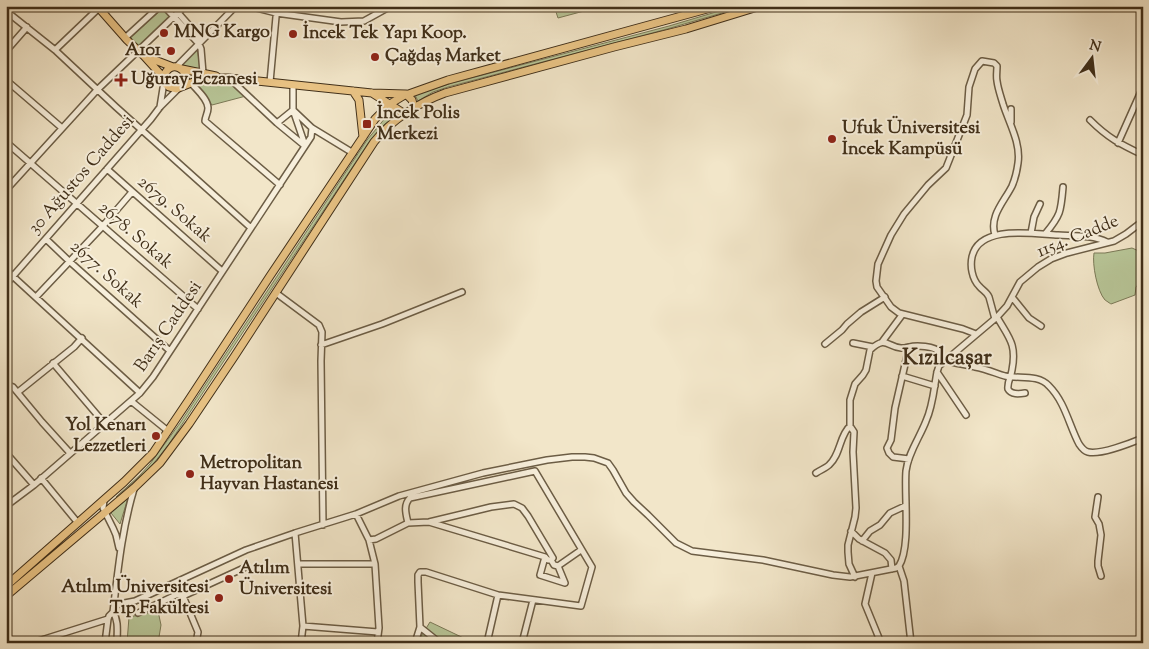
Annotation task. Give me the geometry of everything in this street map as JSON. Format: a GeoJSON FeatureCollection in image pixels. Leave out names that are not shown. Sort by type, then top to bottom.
{"type":"FeatureCollection","features":[{"type":"Feature","properties":{"kind":"main road"},"geometry":{"type":"LineString","coordinates":[[6,586],[144,463],[168,431],[375,119],[390,104],[406,94],[448,80],[718,6]]}},
{"type":"Feature","properties":{"kind":"main road"},"geometry":{"type":"LineString","coordinates":[[6,596],[134,488],[160,463],[189,424],[374,142],[405,114],[436,96],[460,88],[686,29],[761,6]]}},
{"type":"Feature","properties":{"kind":"main road"},"geometry":{"type":"LineString","coordinates":[[99,7],[125,38],[144,56],[169,87],[180,87],[191,83],[225,78]]}},
{"type":"Feature","properties":{"kind":"main road"},"geometry":{"type":"LineString","coordinates":[[144,56],[177,67],[225,78],[372,93],[406,94],[411,97],[414,108]]}},
{"type":"Feature","properties":{"kind":"main road"},"geometry":{"type":"LineString","coordinates":[[164,80],[165,72],[170,68],[177,67],[184,71],[186,78],[184,84],[180,87]]}},
{"type":"Feature","properties":{"kind":"main road"},"geometry":{"type":"LineString","coordinates":[[353,91],[359,100],[363,137]]}},
{"type":"Feature","properties":{"kind":"main road"},"geometry":{"type":"LineString","coordinates":[[372,93],[405,114]]}},
{"type":"Feature","properties":{"kind":"street"},"geometry":{"type":"LineString","coordinates":[[125,38],[162,6],[201,44]]}},
{"type":"Feature","properties":{"kind":"street"},"geometry":{"type":"LineString","coordinates":[[172,6],[201,44],[203,73]]}},
{"type":"Feature","properties":{"kind":"street"},"geometry":{"type":"LineString","coordinates":[[6,190],[97,90],[185,6]]}},
{"type":"Feature","properties":{"kind":"street"},"geometry":{"type":"LineString","coordinates":[[177,67],[236,6]]}},
{"type":"Feature","properties":{"kind":"street"},"geometry":{"type":"LineString","coordinates":[[249,6],[276,13],[340,22],[364,21],[391,6]]}},
{"type":"Feature","properties":{"kind":"street"},"geometry":{"type":"LineString","coordinates":[[270,82],[277,6]]}},
{"type":"Feature","properties":{"kind":"street"},"geometry":{"type":"LineString","coordinates":[[54,50],[99,7]]}},
{"type":"Feature","properties":{"kind":"street"},"geometry":{"type":"LineString","coordinates":[[6,11],[54,50],[251,228]]}},
{"type":"Feature","properties":{"kind":"street"},"geometry":{"type":"LineString","coordinates":[[6,51],[27,27]]}},
{"type":"Feature","properties":{"kind":"street"},"geometry":{"type":"LineString","coordinates":[[976,334],[917,317],[902,315],[894,309],[877,287],[876,281],[878,264],[891,235],[904,214],[928,185],[946,168],[966,115],[969,87],[975,69],[982,61],[994,63],[997,66],[997,81],[1019,156],[1012,185],[998,209],[994,226],[995,235]]}},
{"type":"Feature","properties":{"kind":"street"},"geometry":{"type":"LineString","coordinates":[[225,78],[305,146]]}},
{"type":"Feature","properties":{"kind":"street"},"geometry":{"type":"LineString","coordinates":[[6,80],[62,128]]}},
{"type":"Feature","properties":{"kind":"street"},"geometry":{"type":"LineString","coordinates":[[160,107],[164,80]]}},
{"type":"Feature","properties":{"kind":"street"},"geometry":{"type":"LineString","coordinates":[[191,83],[206,100],[208,108],[205,121],[280,185]]}},
{"type":"Feature","properties":{"kind":"street"},"geometry":{"type":"LineString","coordinates":[[293,85],[293,110],[305,146]]}},
{"type":"Feature","properties":{"kind":"street","name":"30 Ağustos Caddesi"},"geometry":{"type":"LineString","coordinates":[[6,284],[160,107],[180,87]]}},
{"type":"Feature","properties":{"kind":"street"},"geometry":{"type":"LineString","coordinates":[[1118,143],[1143,87]]}},
{"type":"Feature","properties":{"kind":"street"},"geometry":{"type":"LineString","coordinates":[[1010,109],[1011,127]]}},
{"type":"Feature","properties":{"kind":"street"},"geometry":{"type":"LineString","coordinates":[[277,123],[293,110]]}},
{"type":"Feature","properties":{"kind":"street"},"geometry":{"type":"LineString","coordinates":[[293,110],[312,128],[353,153]]}},
{"type":"Feature","properties":{"kind":"street"},"geometry":{"type":"LineString","coordinates":[[1090,120],[1118,143],[1143,155]]}},
{"type":"Feature","properties":{"kind":"street","name":"Barış Caddesi"},"geometry":{"type":"LineString","coordinates":[[6,506],[34,485],[105,424],[140,393],[153,378],[311,137],[312,128]]}},
{"type":"Feature","properties":{"kind":"street","name":"2678. Sokak"},"geometry":{"type":"LineString","coordinates":[[6,142],[198,309]]}},
{"type":"Feature","properties":{"kind":"street","name":"2679. Sokak"},"geometry":{"type":"LineString","coordinates":[[107,169],[222,272]]}},
{"type":"Feature","properties":{"kind":"street"},"geometry":{"type":"LineString","coordinates":[[1046,234],[1060,214],[1063,187]]}},
{"type":"Feature","properties":{"kind":"street"},"geometry":{"type":"LineString","coordinates":[[36,297],[132,192]]}},
{"type":"Feature","properties":{"kind":"street"},"geometry":{"type":"LineString","coordinates":[[1032,233],[1034,217],[1040,204]]}},
{"type":"Feature","properties":{"kind":"street","name":"1154. Cadde"},"geometry":{"type":"LineString","coordinates":[[899,566],[905,552],[905,487],[907,468],[909,459],[929,414],[939,366],[996,318],[1027,274],[1050,259],[1107,242],[1126,234],[1143,221]]}},
{"type":"Feature","properties":{"kind":"street"},"geometry":{"type":"LineString","coordinates":[[1025,393],[1019,394],[1009,391],[1007,386],[1013,366],[1014,349],[1012,342],[996,318],[989,296],[974,279],[973,255],[985,240],[995,235],[1008,233],[1082,236],[1107,242]]}},
{"type":"Feature","properties":{"kind":"street","name":"2677. Sokak"},"geometry":{"type":"LineString","coordinates":[[46,239],[170,350]]}},
{"type":"Feature","properties":{"kind":"street"},"geometry":{"type":"LineString","coordinates":[[6,270],[140,393]]}},
{"type":"Feature","properties":{"kind":"street"},"geometry":{"type":"LineString","coordinates":[[276,292],[319,325],[322,332],[323,525]]}},
{"type":"Feature","properties":{"kind":"street"},"geometry":{"type":"LineString","coordinates":[[321,344],[382,324],[462,292]]}},
{"type":"Feature","properties":{"kind":"street"},"geometry":{"type":"LineString","coordinates":[[825,344],[861,312],[885,297]]}},
{"type":"Feature","properties":{"kind":"street"},"geometry":{"type":"LineString","coordinates":[[1012,297],[1029,318],[1041,326]]}},
{"type":"Feature","properties":{"kind":"street"},"geometry":{"type":"LineString","coordinates":[[855,577],[849,564],[848,552],[855,517],[856,500],[853,452],[854,432],[850,426],[850,400],[854,384],[866,370],[868,354],[873,347],[882,342],[902,315]]}},
{"type":"Feature","properties":{"kind":"street"},"geometry":{"type":"LineString","coordinates":[[1143,320],[1143,338]]}},
{"type":"Feature","properties":{"kind":"street"},"geometry":{"type":"LineString","coordinates":[[18,392],[74,347],[82,338]]}},
{"type":"Feature","properties":{"kind":"street"},"geometry":{"type":"LineString","coordinates":[[882,342],[896,347],[936,349],[944,362],[976,367],[1010,376],[1040,380],[1050,386],[1062,405],[1079,444],[1088,452],[1098,452],[1143,438]]}},
{"type":"Feature","properties":{"kind":"street"},"geometry":{"type":"LineString","coordinates":[[853,343],[873,347]]}},
{"type":"Feature","properties":{"kind":"street"},"geometry":{"type":"LineString","coordinates":[[909,347],[895,408],[891,440],[887,448],[893,457],[909,459]]}},
{"type":"Feature","properties":{"kind":"street"},"geometry":{"type":"LineString","coordinates":[[53,363],[105,424]]}},
{"type":"Feature","properties":{"kind":"street"},"geometry":{"type":"LineString","coordinates":[[937,372],[966,415]]}},
{"type":"Feature","properties":{"kind":"street"},"geometry":{"type":"LineString","coordinates":[[902,376],[935,386]]}},
{"type":"Feature","properties":{"kind":"street"},"geometry":{"type":"LineString","coordinates":[[6,386],[13,387],[18,392],[70,454]]}},
{"type":"Feature","properties":{"kind":"street"},"geometry":{"type":"LineString","coordinates":[[131,401],[168,431]]}},
{"type":"Feature","properties":{"kind":"street"},"geometry":{"type":"LineString","coordinates":[[816,473],[830,464],[850,426]]}},
{"type":"Feature","properties":{"kind":"street"},"geometry":{"type":"LineString","coordinates":[[6,453],[34,485]]}},
{"type":"Feature","properties":{"kind":"street"},"geometry":{"type":"LineString","coordinates":[[114,605],[135,601],[246,550],[356,514],[399,496],[474,475],[547,460],[585,457],[608,463],[626,493],[634,502],[676,543],[692,551],[763,560],[833,575],[855,577],[899,566],[904,581],[911,643]]}},
{"type":"Feature","properties":{"kind":"street"},"geometry":{"type":"LineString","coordinates":[[408,523],[406,506],[410,498],[535,471],[592,567],[581,606],[498,595],[426,572],[420,572],[418,575],[420,627],[415,643]]}},
{"type":"Feature","properties":{"kind":"street"},"geometry":{"type":"LineString","coordinates":[[41,478],[78,523]]}},
{"type":"Feature","properties":{"kind":"street"},"geometry":{"type":"LineString","coordinates":[[106,643],[108,619],[113,612],[124,524],[134,488]]}},
{"type":"Feature","properties":{"kind":"street"},"geometry":{"type":"LineString","coordinates":[[1098,496],[1095,517],[1099,524],[1101,535],[1098,566],[1101,576]]}},
{"type":"Feature","properties":{"kind":"street"},"geometry":{"type":"LineString","coordinates":[[104,500],[103,508],[116,535],[120,553]]}},
{"type":"Feature","properties":{"kind":"street"},"geometry":{"type":"LineString","coordinates":[[368,540],[376,539],[408,523],[428,522],[509,504],[522,508],[553,558],[551,560]]}},
{"type":"Feature","properties":{"kind":"street"},"geometry":{"type":"LineString","coordinates":[[862,541],[870,531],[880,525],[890,512],[906,506]]}},
{"type":"Feature","properties":{"kind":"street"},"geometry":{"type":"LineString","coordinates":[[356,514],[368,540],[375,564],[378,632],[376,643]]}},
{"type":"Feature","properties":{"kind":"street"},"geometry":{"type":"LineString","coordinates":[[428,522],[545,557],[558,566],[565,583],[540,575],[545,557]]}},
{"type":"Feature","properties":{"kind":"street"},"geometry":{"type":"LineString","coordinates":[[851,531],[862,541],[885,554],[891,560],[892,569]]}},
{"type":"Feature","properties":{"kind":"street"},"geometry":{"type":"LineString","coordinates":[[295,533],[303,626],[301,643]]}},
{"type":"Feature","properties":{"kind":"street"},"geometry":{"type":"LineString","coordinates":[[558,566],[581,550]]}},
{"type":"Feature","properties":{"kind":"street"},"geometry":{"type":"LineString","coordinates":[[298,564],[375,564]]}},
{"type":"Feature","properties":{"kind":"street"},"geometry":{"type":"LineString","coordinates":[[138,613],[178,594],[183,596],[244,568]]}},
{"type":"Feature","properties":{"kind":"street"},"geometry":{"type":"LineString","coordinates":[[872,573],[866,604],[881,643]]}},
{"type":"Feature","properties":{"kind":"street"},"geometry":{"type":"LineString","coordinates":[[487,643],[498,595]]}},
{"type":"Feature","properties":{"kind":"street"},"geometry":{"type":"LineString","coordinates":[[183,596],[198,632],[196,643]]}},
{"type":"Feature","properties":{"kind":"street"},"geometry":{"type":"LineString","coordinates":[[522,643],[533,600]]}},
{"type":"Feature","properties":{"kind":"street"},"geometry":{"type":"LineString","coordinates":[[113,612],[117,617],[117,643]]}},
{"type":"Feature","properties":{"kind":"street"},"geometry":{"type":"LineString","coordinates":[[32,643],[108,619]]}},
{"type":"Feature","properties":{"kind":"street"},"geometry":{"type":"LineString","coordinates":[[303,626],[378,632]]}},
{"type":"Feature","properties":{"kind":"street"},"geometry":{"type":"LineString","coordinates":[[420,627],[440,643]]}},
{"type":"Feature","properties":{"kind":"green space"},"geometry":{"type":"Polygon","coordinates":[[[554,6],[599,6],[599,7],[558,18],[554,6]]]}},
{"type":"Feature","properties":{"kind":"green space"},"geometry":{"type":"Polygon","coordinates":[[[736,6],[746,6],[448,87],[433,92],[418,101],[415,95],[449,84],[669,26],[736,6]]]}},
{"type":"Feature","properties":{"kind":"green space"},"geometry":{"type":"Polygon","coordinates":[[[163,8],[171,17],[139,47],[130,38],[163,8]]]}},
{"type":"Feature","properties":{"kind":"green space"},"geometry":{"type":"Polygon","coordinates":[[[197,49],[201,70],[178,66],[197,49]]]}},
{"type":"Feature","properties":{"kind":"green space"},"geometry":{"type":"Polygon","coordinates":[[[230,81],[246,96],[212,105],[194,83],[230,81]]]}},
{"type":"Feature","properties":{"kind":"green space"},"geometry":{"type":"Polygon","coordinates":[[[391,111],[396,116],[385,124],[369,142],[169,444],[150,468],[116,497],[150,464],[180,423],[367,140],[391,111]]]}},
{"type":"Feature","properties":{"kind":"green space"},"geometry":{"type":"Polygon","coordinates":[[[1132,248],[1141,252],[1143,278],[1136,287],[1135,295],[1111,304],[1102,296],[1097,284],[1094,253],[1132,248]]]}},
{"type":"Feature","properties":{"kind":"green space"},"geometry":{"type":"Polygon","coordinates":[[[128,498],[120,524],[111,513],[128,498]]]}},
{"type":"Feature","properties":{"kind":"green space"},"geometry":{"type":"Polygon","coordinates":[[[158,611],[161,625],[158,643],[127,643],[129,617],[158,611]]]}},
{"type":"Feature","properties":{"kind":"green space"},"geometry":{"type":"Polygon","coordinates":[[[430,622],[474,643],[417,643],[430,622]]]}},
{"type":"Feature","properties":{"kind":"place","name":"MNG Kargo"},"geometry":{"type":"Point","coordinates":[164,33]}},
{"type":"Feature","properties":{"kind":"place","name":"İncek Tek Yapı Koop."},"geometry":{"type":"Point","coordinates":[293,34]}},
{"type":"Feature","properties":{"kind":"place","name":"A101"},"geometry":{"type":"Point","coordinates":[171,51]}},
{"type":"Feature","properties":{"kind":"place","name":"Çağdaş Market"},"geometry":{"type":"Point","coordinates":[375,57]}},
{"type":"Feature","properties":{"kind":"place","name":"Uğuray Eczanesi"},"geometry":{"type":"Point","coordinates":[121,80]}},
{"type":"Feature","properties":{"kind":"place","name":"İncek Polis Merkezi"},"geometry":{"type":"Point","coordinates":[367,124]}},
{"type":"Feature","properties":{"kind":"place","name":"Ufuk Üniversitesi İncek Kampüsü"},"geometry":{"type":"Point","coordinates":[832,139]}},
{"type":"Feature","properties":{"kind":"place","name":"Yol Kenarı Lezzetleri"},"geometry":{"type":"Point","coordinates":[156,436]}},
{"type":"Feature","properties":{"kind":"place","name":"Metropolitan Hayvan Hastanesi"},"geometry":{"type":"Point","coordinates":[190,474]}},
{"type":"Feature","properties":{"kind":"place","name":"Atılım Üniversitesi"},"geometry":{"type":"Point","coordinates":[229,579]}},
{"type":"Feature","properties":{"kind":"place","name":"Atılım Üniversitesi Tıp Fakültesi"},"geometry":{"type":"Point","coordinates":[219,598]}},
{"type":"Feature","properties":{"kind":"district","name":"Kızılcaşar"},"geometry":{"type":"Point","coordinates":[947,359]}}]}
